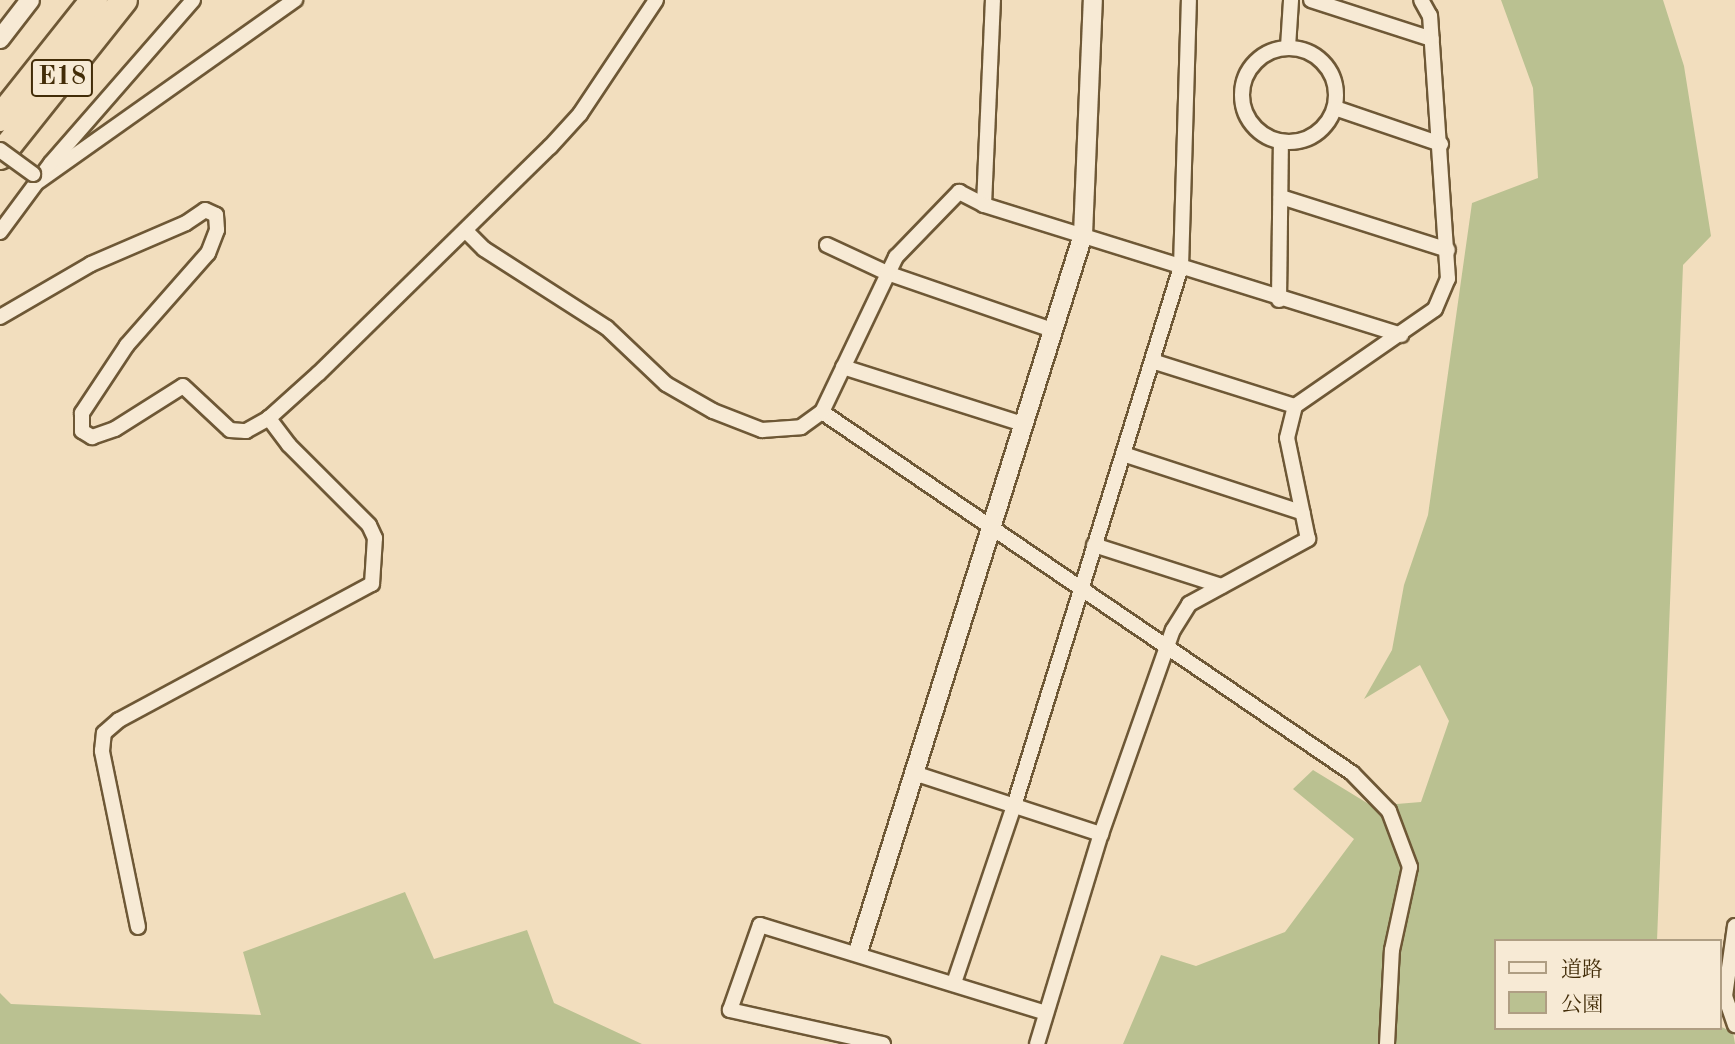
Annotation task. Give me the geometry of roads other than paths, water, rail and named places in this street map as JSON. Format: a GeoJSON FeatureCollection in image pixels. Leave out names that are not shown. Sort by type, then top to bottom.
{"type":"FeatureCollection","features":[{"type":"Feature","properties":{"kind":"highway","name":"E18"},"geometry":{"type":"LineString","coordinates":[[0,118],[94,0]]}},
{"type":"Feature","properties":{"kind":"highway","name":"E18"},"geometry":{"type":"LineString","coordinates":[[0,156],[124,0]]}},
{"type":"Feature","properties":{"kind":"street"},"geometry":{"type":"LineString","coordinates":[[0,39],[30,0]]}},
{"type":"Feature","properties":{"kind":"street"},"geometry":{"type":"LineString","coordinates":[[0,232],[36,178],[193,0]]}},
{"type":"Feature","properties":{"kind":"street"},"geometry":{"type":"LineString","coordinates":[[36,178],[295,0]]}},
{"type":"Feature","properties":{"kind":"street"},"geometry":{"type":"LineString","coordinates":[[0,317],[90,264],[186,223],[205,209],[216,215],[217,230],[208,253],[127,345],[82,413],[82,431],[92,437],[115,429],[183,386],[230,430],[246,431],[269,418],[467,231],[580,114],[656,0]]}},
{"type":"Feature","properties":{"kind":"street"},"geometry":{"type":"LineString","coordinates":[[984,205],[993,0]]}},
{"type":"Feature","properties":{"kind":"street"},"geometry":{"type":"LineString","coordinates":[[858,952],[1083,235],[1093,0]]}},
{"type":"Feature","properties":{"kind":"street"},"geometry":{"type":"LineString","coordinates":[[954,983],[1014,806],[1181,267],[1189,0]]}},
{"type":"Feature","properties":{"kind":"street"},"geometry":{"type":"LineString","coordinates":[[1288,47],[1291,0]]}},
{"type":"Feature","properties":{"kind":"street"},"geometry":{"type":"LineString","coordinates":[[1311,0],[1432,40]]}},
{"type":"Feature","properties":{"kind":"street"},"geometry":{"type":"LineString","coordinates":[[1037,1044],[1101,834],[1168,647],[1189,604],[1308,539],[1287,438],[1295,406],[1435,309],[1448,279],[1441,144],[1430,16],[1421,0]]}},
{"type":"Feature","properties":{"kind":"street"},"geometry":{"type":"LineString","coordinates":[[1288,47],[1306,51],[1330,72],[1336,86],[1335,108],[1314,134],[1281,143],[1252,122],[1244,108],[1242,90],[1248,71],[1258,60],[1288,47]]}},
{"type":"Feature","properties":{"kind":"street"},"geometry":{"type":"LineString","coordinates":[[1335,108],[1441,144]]}},
{"type":"Feature","properties":{"kind":"street"},"geometry":{"type":"LineString","coordinates":[[1279,300],[1281,143]]}},
{"type":"Feature","properties":{"kind":"street"},"geometry":{"type":"LineString","coordinates":[[0,150],[36,178]]}},
{"type":"Feature","properties":{"kind":"street"},"geometry":{"type":"LineString","coordinates":[[467,231],[484,248],[607,328],[666,384],[713,411],[762,430],[800,427],[822,412],[887,273],[911,237],[960,192],[984,205],[1279,300],[1401,335]]}},
{"type":"Feature","properties":{"kind":"street"},"geometry":{"type":"LineString","coordinates":[[1281,197],[1448,250]]}},
{"type":"Feature","properties":{"kind":"street"},"geometry":{"type":"LineString","coordinates":[[827,246],[887,273],[1053,330]]}},
{"type":"Feature","properties":{"kind":"street"},"geometry":{"type":"LineString","coordinates":[[1152,361],[1295,406]]}},
{"type":"Feature","properties":{"kind":"street"},"geometry":{"type":"LineString","coordinates":[[843,367],[1023,424]]}},
{"type":"Feature","properties":{"kind":"street"},"geometry":{"type":"LineString","coordinates":[[822,412],[991,525],[1080,591],[1168,647],[1352,773],[1394,817],[1409,867],[1392,950],[1387,1044]]}},
{"type":"Feature","properties":{"kind":"street"},"geometry":{"type":"LineString","coordinates":[[138,927],[102,751],[104,733],[119,720],[372,583],[375,538],[369,525],[289,445],[269,418]]}},
{"type":"Feature","properties":{"kind":"street"},"geometry":{"type":"LineString","coordinates":[[1123,454],[1303,513]]}},
{"type":"Feature","properties":{"kind":"street"},"geometry":{"type":"LineString","coordinates":[[1094,545],[1222,586]]}},
{"type":"Feature","properties":{"kind":"street"},"geometry":{"type":"LineString","coordinates":[[914,773],[1101,834]]}},
{"type":"Feature","properties":{"kind":"street"},"geometry":{"type":"LineString","coordinates":[[883,1044],[730,1010],[760,925],[858,952],[1046,1013]]}},
{"type":"Feature","properties":{"kind":"street"},"geometry":{"type":"LineString","coordinates":[[1735,926],[1726,996],[1735,1025]]}}]}
